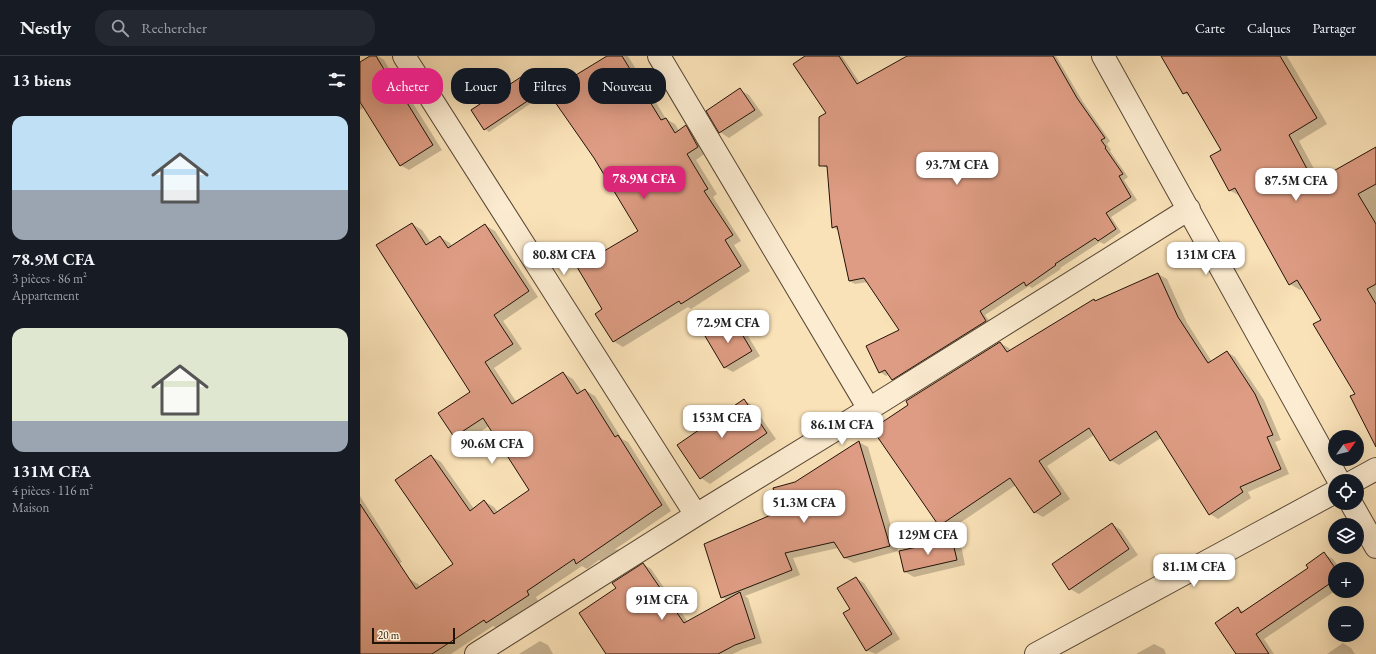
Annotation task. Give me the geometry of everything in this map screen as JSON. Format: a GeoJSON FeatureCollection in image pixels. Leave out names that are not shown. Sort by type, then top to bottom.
{"type":"FeatureCollection","features":[{"type":"Feature","properties":{"kind":"street"},"geometry":{"type":"LineString","coordinates":[[404,56],[696,515]]}},
{"type":"Feature","properties":{"kind":"street"},"geometry":{"type":"LineString","coordinates":[[659,56],[869,409]]}},
{"type":"Feature","properties":{"kind":"street"},"geometry":{"type":"LineString","coordinates":[[1103,56],[1189,209],[1334,474]]}},
{"type":"Feature","properties":{"kind":"street"},"geometry":{"type":"LineString","coordinates":[[476,654],[696,515],[1189,209]]}},
{"type":"Feature","properties":{"kind":"street"},"geometry":{"type":"LineString","coordinates":[[1364,476],[1376,469]]}},
{"type":"Feature","properties":{"kind":"street"},"geometry":{"type":"LineString","coordinates":[[1036,654],[1328,496]]}},
{"type":"Feature","properties":{"kind":"street"},"geometry":{"type":"LineString","coordinates":[[1355,510],[1376,547]]}},
{"type":"Feature","properties":{"kind":"building"},"geometry":{"type":"Polygon","coordinates":[[[370,56],[376,56],[383,68],[372,68],[372,104],[408,104],[433,145],[400,166],[360,102],[360,62],[370,56]]]}},
{"type":"Feature","properties":{"kind":"building"},"geometry":{"type":"Polygon","coordinates":[[[607,56],[622,56],[629,68],[588,68],[588,104],[651,104],[661,120],[666,118],[675,133],[686,125],[698,147],[687,154],[708,189],[704,191],[733,235],[725,240],[741,266],[681,304],[679,301],[613,342],[595,314],[602,309],[577,267],[638,231],[594,158],[556,104],[580,104],[580,72],[607,56]]]}},
{"type":"Feature","properties":{"kind":"building"},"geometry":{"type":"Polygon","coordinates":[[[805,56],[839,56],[857,84],[907,56],[1053,56],[1077,98],[1105,138],[1101,140],[1106,147],[1105,148],[1123,174],[1119,176],[1131,197],[1106,213],[1116,229],[1098,241],[1095,238],[1055,264],[1056,265],[1026,286],[1024,282],[980,311],[986,321],[892,380],[885,370],[879,373],[866,346],[899,330],[864,278],[849,281],[837,226],[832,228],[827,166],[819,166],[819,117],[826,113],[793,64],[805,56]]]}},
{"type":"Feature","properties":{"kind":"building"},"geometry":{"type":"Polygon","coordinates":[[[1161,56],[1280,56],[1317,118],[1289,135],[1314,182],[1376,147],[1376,184],[1358,194],[1376,224],[1376,284],[1367,289],[1376,304],[1376,447],[1350,396],[1355,394],[1313,324],[1321,320],[1297,280],[1289,285],[1235,188],[1229,191],[1210,156],[1221,150],[1187,92],[1183,94],[1161,56]]]}},
{"type":"Feature","properties":{"kind":"building"},"geometry":{"type":"Polygon","coordinates":[[[519,78],[519,104],[523,104],[484,130],[471,110],[480,104],[511,104],[511,84],[519,78]]]}},
{"type":"Feature","properties":{"kind":"building"},"geometry":{"type":"Polygon","coordinates":[[[740,88],[755,110],[719,133],[706,111],[740,88]]]}},
{"type":"Feature","properties":{"kind":"building"},"geometry":{"type":"Polygon","coordinates":[[[412,223],[426,245],[440,236],[448,248],[485,224],[529,291],[494,315],[513,344],[485,362],[512,404],[563,372],[577,394],[585,389],[615,437],[618,435],[662,505],[576,564],[574,559],[527,591],[529,595],[486,623],[484,620],[432,654],[360,654],[360,504],[416,589],[453,564],[395,480],[431,455],[470,511],[484,500],[494,514],[529,490],[483,418],[454,437],[438,413],[470,392],[376,245],[412,223]]]}},
{"type":"Feature","properties":{"kind":"building"},"geometry":{"type":"Polygon","coordinates":[[[1158,273],[1178,317],[1208,363],[1227,351],[1255,394],[1273,435],[1267,437],[1281,469],[1240,487],[1243,492],[1209,515],[1156,431],[1110,461],[1089,428],[1039,461],[1061,494],[1034,513],[1010,478],[939,526],[872,429],[908,405],[906,401],[1000,342],[1007,352],[1094,299],[1095,301],[1158,273]]]}},
{"type":"Feature","properties":{"kind":"building"},"geometry":{"type":"Polygon","coordinates":[[[733,319],[752,351],[724,368],[705,336],[733,319]]]}},
{"type":"Feature","properties":{"kind":"building"},"geometry":{"type":"Polygon","coordinates":[[[744,399],[767,433],[700,479],[677,445],[744,399]]]}},
{"type":"Feature","properties":{"kind":"building"},"geometry":{"type":"Polygon","coordinates":[[[859,441],[890,546],[844,558],[834,542],[785,553],[792,570],[721,598],[704,544],[780,511],[773,488],[795,482],[859,441]]]}},
{"type":"Feature","properties":{"kind":"building"},"geometry":{"type":"Polygon","coordinates":[[[1112,523],[1129,549],[1069,590],[1052,564],[1112,523]]]}},
{"type":"Feature","properties":{"kind":"building"},"geometry":{"type":"Polygon","coordinates":[[[952,539],[957,560],[904,572],[899,551],[952,539]]]}},
{"type":"Feature","properties":{"kind":"building"},"geometry":{"type":"Polygon","coordinates":[[[1324,552],[1331,562],[1328,562],[1328,585],[1256,634],[1269,654],[1236,654],[1215,623],[1238,607],[1241,613],[1308,568],[1306,565],[1324,552]]]}},
{"type":"Feature","properties":{"kind":"building"},"geometry":{"type":"Polygon","coordinates":[[[643,563],[684,623],[740,592],[755,638],[735,645],[718,654],[606,654],[579,613],[616,588],[612,583],[643,563]]]}},
{"type":"Feature","properties":{"kind":"building"},"geometry":{"type":"Polygon","coordinates":[[[856,577],[892,634],[866,651],[843,613],[850,609],[837,588],[856,577]]]}}]}
